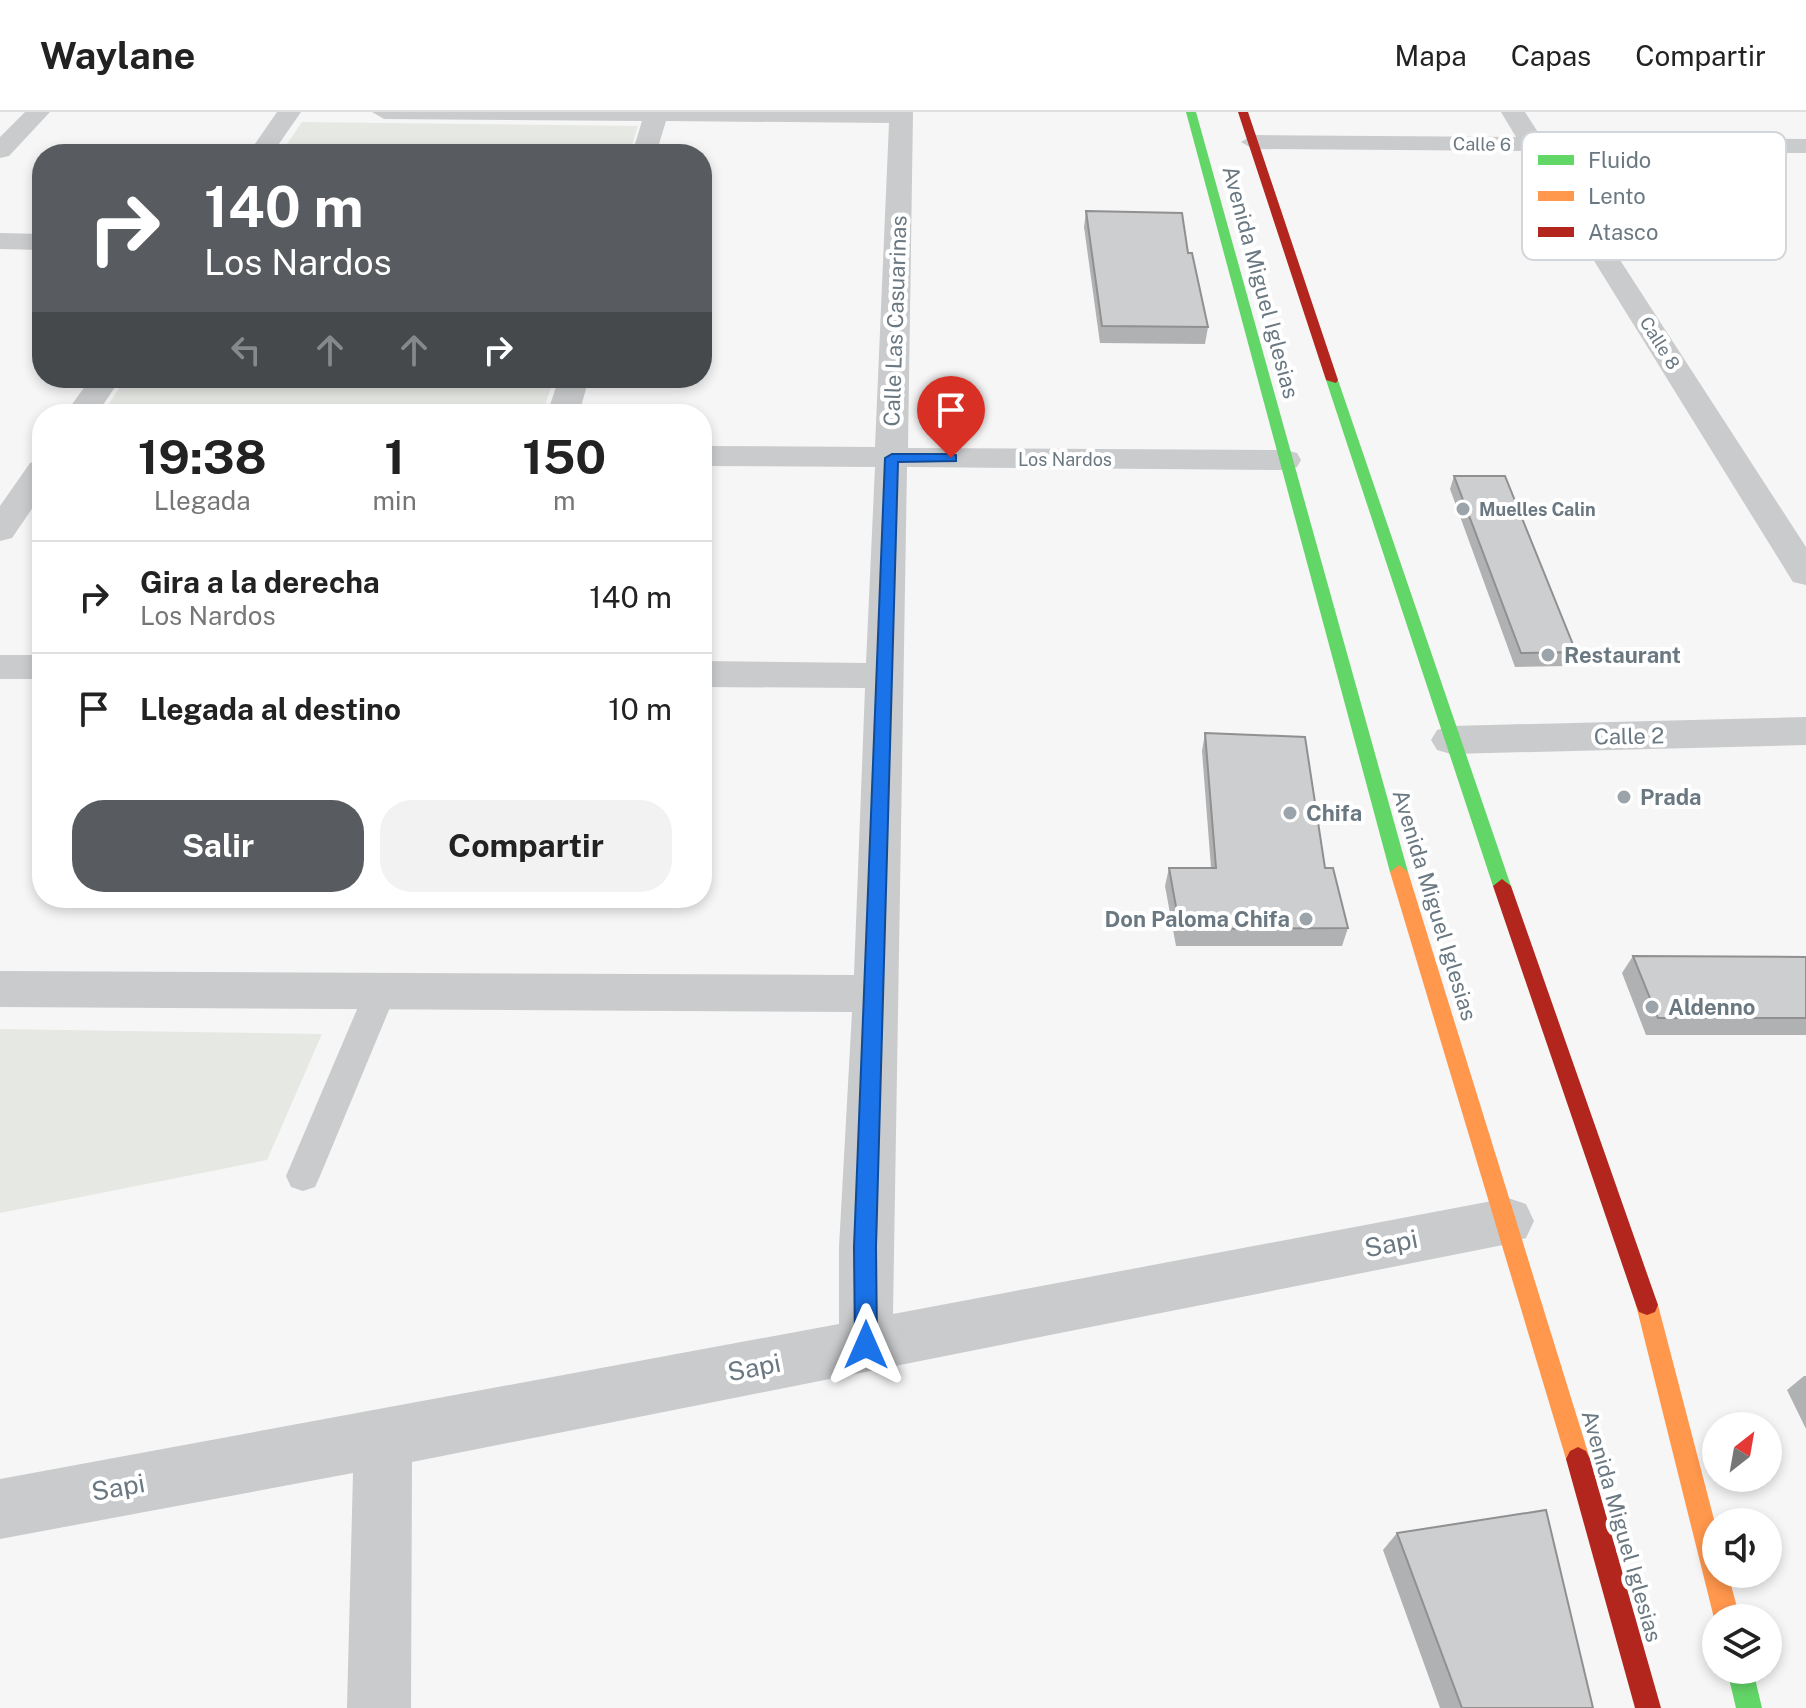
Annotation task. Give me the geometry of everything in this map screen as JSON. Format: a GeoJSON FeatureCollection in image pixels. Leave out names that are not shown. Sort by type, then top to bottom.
{"type":"FeatureCollection","features":[{"type":"Feature","properties":{"kind":"main road","name":"Avenida Miguel Iglesias"},"geometry":{"type":"LineString","coordinates":[[1191,112],[1378,803],[1508,1221],[1648,1708]]}},
{"type":"Feature","properties":{"kind":"main road","name":"Avenida Miguel Iglesias"},"geometry":{"type":"LineString","coordinates":[[1243,112],[1451,740],[1656,1332],[1724,1604]]}},
{"type":"Feature","properties":{"kind":"main road"},"geometry":{"type":"LineString","coordinates":[[1743,1684],[1749,1708]]}},
{"type":"Feature","properties":{"kind":"street"},"geometry":{"type":"LineString","coordinates":[[0,151],[38,112]]}},
{"type":"Feature","properties":{"kind":"street"},"geometry":{"type":"LineString","coordinates":[[267,144],[289,112]]}},
{"type":"Feature","properties":{"kind":"street"},"geometry":{"type":"LineString","coordinates":[[384,112],[901,114]]}},
{"type":"Feature","properties":{"kind":"street","name":"Calle 8"},"geometry":{"type":"LineString","coordinates":[[1513,112],[1526,132]]}},
{"type":"Feature","properties":{"kind":"street"},"geometry":{"type":"LineString","coordinates":[[647,144],[656,114]]}},
{"type":"Feature","properties":{"kind":"street","name":"Calle Las Casuarinas"},"geometry":{"type":"LineString","coordinates":[[866,1345],[865,1247],[876,994],[901,114]]}},
{"type":"Feature","properties":{"kind":"street"},"geometry":{"type":"LineString","coordinates":[[1767,123],[1779,132]]}},
{"type":"Feature","properties":{"kind":"street","name":"Calle 6"},"geometry":{"type":"LineString","coordinates":[[1253,142],[1522,145]]}},
{"type":"Feature","properties":{"kind":"street"},"geometry":{"type":"LineString","coordinates":[[1797,146],[1806,165]]}},
{"type":"Feature","properties":{"kind":"street"},"geometry":{"type":"LineString","coordinates":[[0,241],[32,242]]}},
{"type":"Feature","properties":{"kind":"street","name":"Calle 8"},"geometry":{"type":"LineString","coordinates":[[1607,260],[1806,574]]}},
{"type":"Feature","properties":{"kind":"street","name":"Los Nardos"},"geometry":{"type":"LineString","coordinates":[[712,456],[1285,460]]}},
{"type":"Feature","properties":{"kind":"street"},"geometry":{"type":"LineString","coordinates":[[0,531],[32,485]]}},
{"type":"Feature","properties":{"kind":"street"},"geometry":{"type":"LineString","coordinates":[[0,667],[32,667]]}},
{"type":"Feature","properties":{"kind":"street"},"geometry":{"type":"LineString","coordinates":[[712,674],[885,676]]}},
{"type":"Feature","properties":{"kind":"street","name":"Calle 2"},"geometry":{"type":"LineString","coordinates":[[1451,740],[1806,731]]}},
{"type":"Feature","properties":{"kind":"street"},"geometry":{"type":"LineString","coordinates":[[0,989],[876,994]]}},
{"type":"Feature","properties":{"kind":"street","name":"Sapi"},"geometry":{"type":"LineString","coordinates":[[0,1509],[383,1439],[1508,1221]]}},
{"type":"Feature","properties":{"kind":"street"},"geometry":{"type":"LineString","coordinates":[[379,1708],[383,1439]]}},
{"type":"Feature","properties":{"kind":"lane"},"geometry":{"type":"LineString","coordinates":[[303,1176],[380,993]]}},
{"type":"Feature","properties":{"kind":"shaded area"},"geometry":{"type":"Polygon","coordinates":[[[302,122],[638,126],[632,144],[287,144],[302,122]]]}},
{"type":"Feature","properties":{"kind":"shaded area"},"geometry":{"type":"Polygon","coordinates":[[[119,388],[551,388],[545,404],[109,404],[119,388]]]}},
{"type":"Feature","properties":{"kind":"shaded area"},"geometry":{"type":"Polygon","coordinates":[[[0,1029],[322,1034],[267,1160],[0,1213],[0,1029]]]}},
{"type":"Feature","properties":{"kind":"building"},"geometry":{"type":"Polygon","coordinates":[[[1086,211],[1182,213],[1188,253],[1192,253],[1208,327],[1102,326],[1086,211]]]}},
{"type":"Feature","properties":{"kind":"building"},"geometry":{"type":"Polygon","coordinates":[[[1454,476],[1505,476],[1576,652],[1521,653],[1454,476]]]}},
{"type":"Feature","properties":{"kind":"building"},"geometry":{"type":"Polygon","coordinates":[[[1205,733],[1305,737],[1325,868],[1333,868],[1348,928],[1180,929],[1169,868],[1216,868],[1205,733]]]}},
{"type":"Feature","properties":{"kind":"building"},"geometry":{"type":"Polygon","coordinates":[[[1633,956],[1806,957],[1806,1018],[1658,1018],[1633,956]]]}},
{"type":"Feature","properties":{"kind":"building"},"geometry":{"type":"Polygon","coordinates":[[[1546,1510],[1593,1708],[1462,1708],[1397,1533],[1546,1510]]]}},
{"type":"Feature","properties":{"kind":"traffic: fast"},"geometry":{"type":"LineString","coordinates":[[1191,112],[1399,872]]}},
{"type":"Feature","properties":{"kind":"traffic: fast"},"geometry":{"type":"LineString","coordinates":[[1332,380],[1502,886]]}},
{"type":"Feature","properties":{"kind":"traffic: fast"},"geometry":{"type":"LineString","coordinates":[[1743,1684],[1749,1708]]}},
{"type":"Feature","properties":{"kind":"traffic: slow"},"geometry":{"type":"LineString","coordinates":[[1399,872],[1578,1459]]}},
{"type":"Feature","properties":{"kind":"traffic: slow"},"geometry":{"type":"LineString","coordinates":[[1647,1305],[1723,1604]]}},
{"type":"Feature","properties":{"kind":"traffic: jam"},"geometry":{"type":"LineString","coordinates":[[1243,112],[1332,380]]}},
{"type":"Feature","properties":{"kind":"traffic: jam"},"geometry":{"type":"LineString","coordinates":[[1502,886],[1647,1305]]}},
{"type":"Feature","properties":{"kind":"traffic: jam"},"geometry":{"type":"LineString","coordinates":[[1578,1459],[1648,1708]]}},
{"type":"Feature","properties":{"kind":"place","name":"Muelles Calin"},"geometry":{"type":"Point","coordinates":[1463,509]}},
{"type":"Feature","properties":{"kind":"place","name":"Restaurant"},"geometry":{"type":"Point","coordinates":[1548,655]}},
{"type":"Feature","properties":{"kind":"place","name":"Prada"},"geometry":{"type":"Point","coordinates":[1624,797]}},
{"type":"Feature","properties":{"kind":"place","name":"Chifa"},"geometry":{"type":"Point","coordinates":[1290,813]}},
{"type":"Feature","properties":{"kind":"place","name":"Don Paloma Chifa"},"geometry":{"type":"Point","coordinates":[1306,919]}},
{"type":"Feature","properties":{"kind":"place","name":"Aldenno"},"geometry":{"type":"Point","coordinates":[1652,1007]}},
{"type":"Feature","properties":{"kind":"route"},"geometry":{"type":"LineString","coordinates":[[866,1345],[865,1247],[892,458],[951,458]]}}]}
